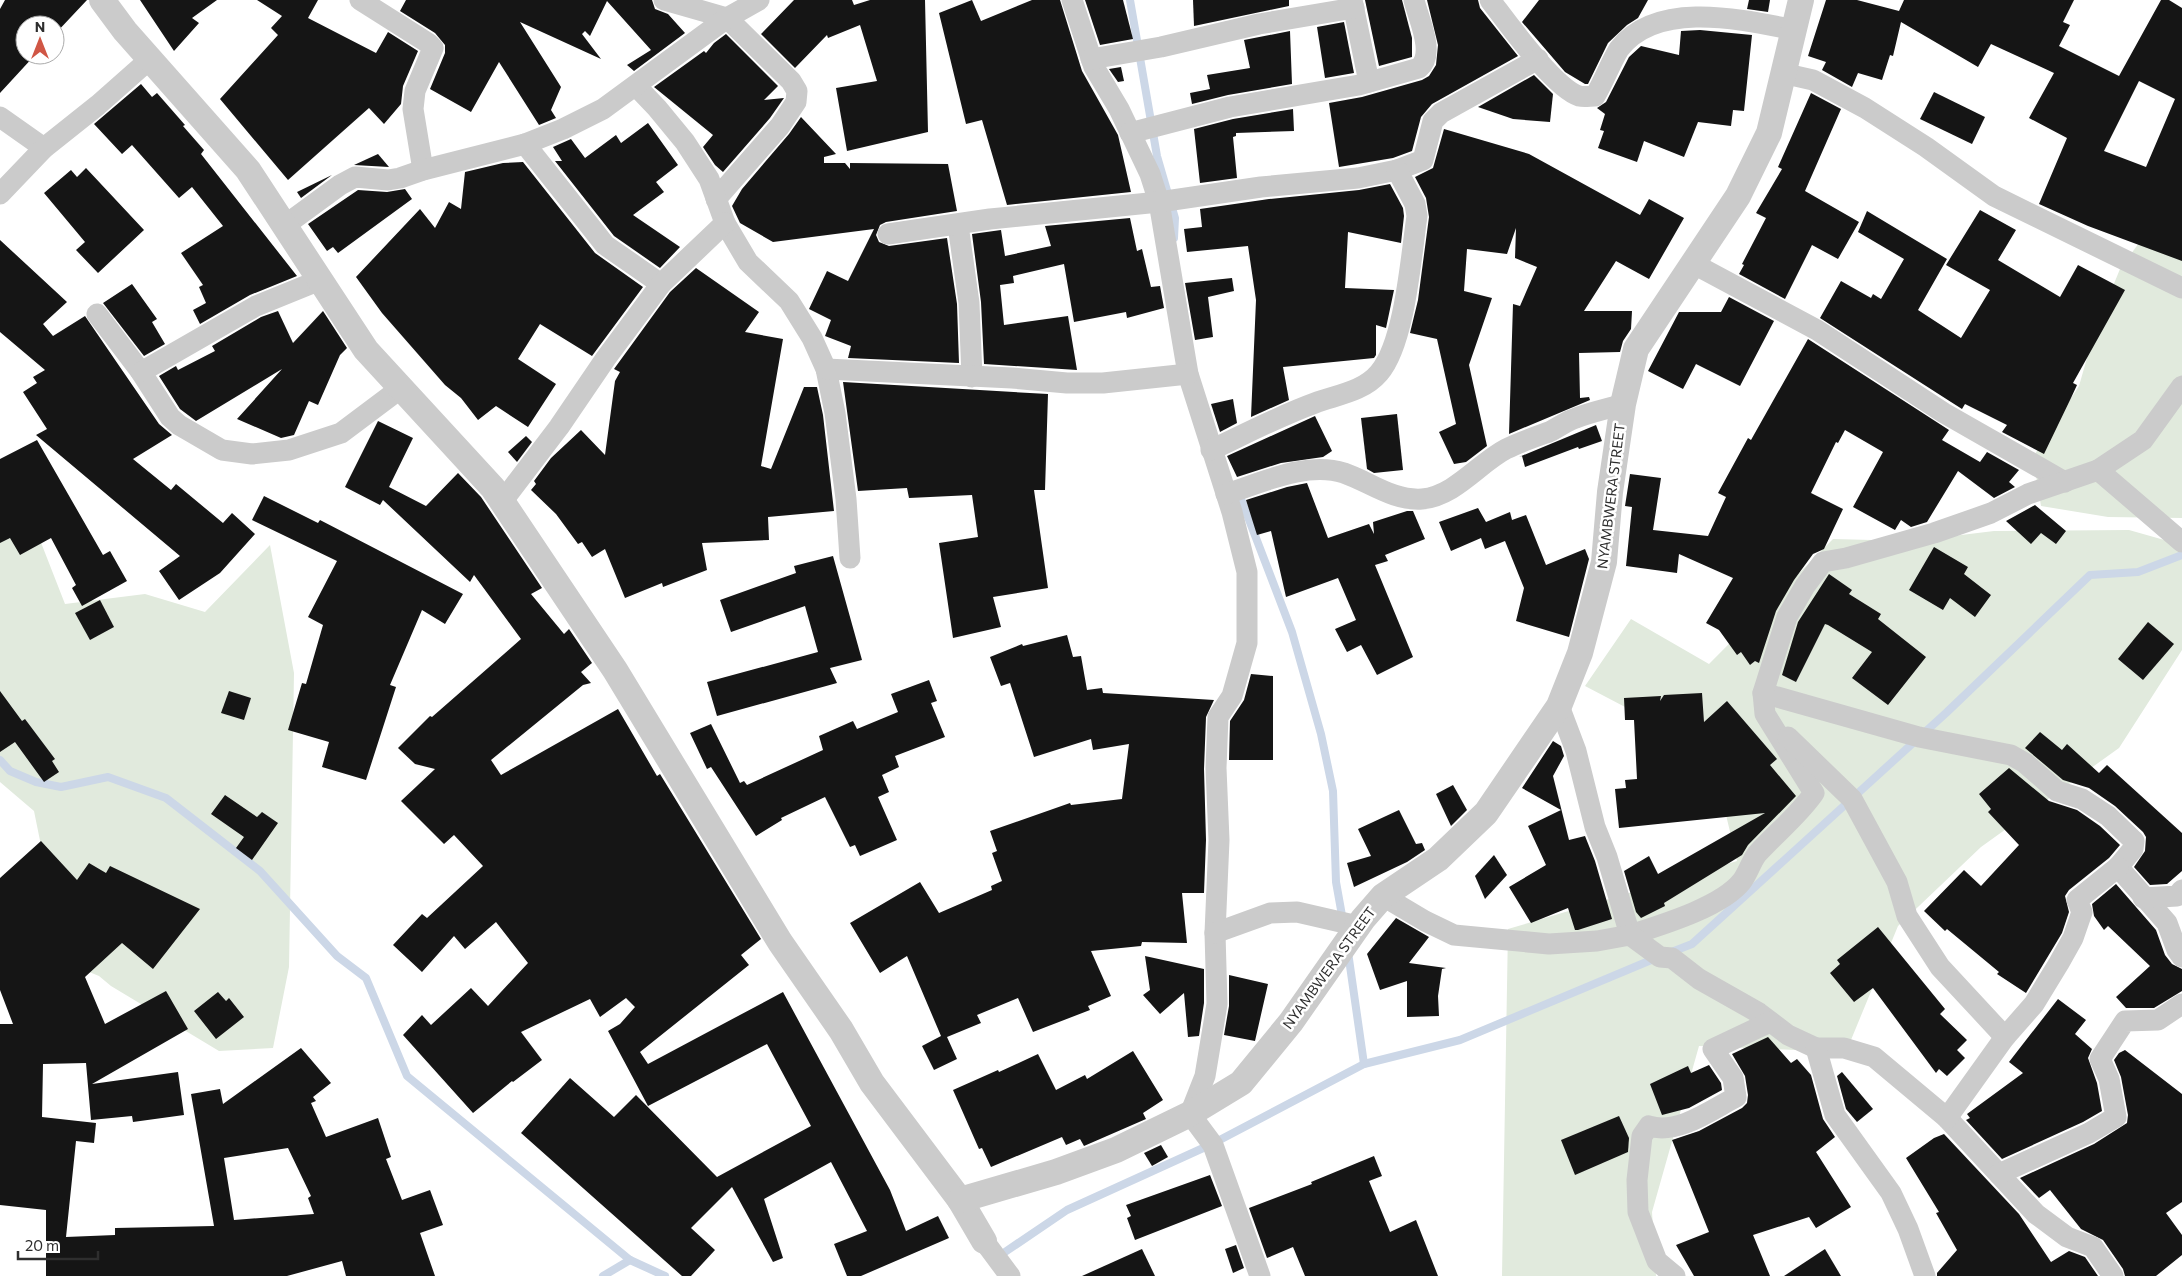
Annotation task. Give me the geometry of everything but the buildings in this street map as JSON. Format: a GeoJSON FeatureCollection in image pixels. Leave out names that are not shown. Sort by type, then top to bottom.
{"type":"FeatureCollection","features":[{"type":"Feature","properties":{"kind":"street"},"geometry":{"type":"LineString","coordinates":[[102,0],[248,170],[366,350],[493,488],[615,670],[780,942],[841,1030],[872,1083],[960,1200],[984,1241],[1010,1276]]}},
{"type":"Feature","properties":{"kind":"street"},"geometry":{"type":"LineString","coordinates":[[360,0],[433,48],[415,91],[413,109],[423,170]]}},
{"type":"Feature","properties":{"kind":"street"},"geometry":{"type":"LineString","coordinates":[[664,0],[727,18],[791,81],[797,91],[796,102],[780,126],[716,199]]}},
{"type":"Feature","properties":{"kind":"street"},"geometry":{"type":"LineString","coordinates":[[284,226],[340,185],[355,177],[388,180],[525,144],[603,109],[727,18],[759,0]]}},
{"type":"Feature","properties":{"kind":"street"},"geometry":{"type":"LineString","coordinates":[[1072,0],[1091,58],[1150,174],[1159,202],[1188,374],[1226,494],[1247,572],[1247,643],[1232,696],[1218,717],[1216,768],[1219,840],[1215,933],[1217,1004],[1214,1035],[1205,1076],[1190,1114],[1213,1145],[1260,1276]]}},
{"type":"Feature","properties":{"kind":"street"},"geometry":{"type":"LineString","coordinates":[[1130,133],[1230,107],[1370,82],[1419,68],[1423,65],[1426,51],[1414,0]]}},
{"type":"Feature","properties":{"kind":"street"},"geometry":{"type":"LineString","coordinates":[[1490,0],[1538,59],[1569,90],[1580,96],[1595,96],[1620,48],[1637,29],[1667,12],[1696,10],[1795,30]]}},
{"type":"Feature","properties":{"kind":"street","name":"NYAMBWERA STREET"},"geometry":{"type":"LineString","coordinates":[[960,1200],[1064,1169],[1116,1150],[1190,1114],[1241,1083],[1291,1022],[1358,926],[1383,896],[1438,859],[1486,813],[1559,706],[1580,652],[1604,562],[1610,492],[1623,404],[1636,349],[1738,196],[1769,133],[1801,0]]}},
{"type":"Feature","properties":{"kind":"street"},"geometry":{"type":"LineString","coordinates":[[1091,58],[1162,47],[1353,4],[1370,82]]}},
{"type":"Feature","properties":{"kind":"street"},"geometry":{"type":"LineString","coordinates":[[0,194],[44,148],[98,105],[150,58]]}},
{"type":"Feature","properties":{"kind":"street"},"geometry":{"type":"LineString","coordinates":[[888,234],[990,219],[1159,202],[1261,187],[1358,178],[1397,170],[1423,160],[1433,121],[1441,113],[1538,59]]}},
{"type":"Feature","properties":{"kind":"street"},"geometry":{"type":"LineString","coordinates":[[1782,73],[1813,80],[1865,108],[1926,146],[1994,196],[2182,288]]}},
{"type":"Feature","properties":{"kind":"street"},"geometry":{"type":"LineString","coordinates":[[636,86],[685,142],[709,179],[726,223],[748,262],[789,301],[812,338],[826,369],[836,413],[850,558]]}},
{"type":"Feature","properties":{"kind":"street"},"geometry":{"type":"LineString","coordinates":[[0,117],[44,148]]}},
{"type":"Feature","properties":{"kind":"street"},"geometry":{"type":"LineString","coordinates":[[525,144],[605,245],[661,284]]}},
{"type":"Feature","properties":{"kind":"street"},"geometry":{"type":"LineString","coordinates":[[1211,450],[1272,421],[1365,385],[1379,373],[1390,355],[1401,316],[1417,216],[1415,204],[1397,170]]}},
{"type":"Feature","properties":{"kind":"street"},"geometry":{"type":"LineString","coordinates":[[502,502],[559,427],[606,358],[661,284],[726,223]]}},
{"type":"Feature","properties":{"kind":"street"},"geometry":{"type":"LineString","coordinates":[[958,225],[969,302],[972,377]]}},
{"type":"Feature","properties":{"kind":"street"},"geometry":{"type":"LineString","coordinates":[[1692,263],[1817,330],[1944,413],[2065,482]]}},
{"type":"Feature","properties":{"kind":"street"},"geometry":{"type":"LineString","coordinates":[[141,372],[256,306],[320,280]]}},
{"type":"Feature","properties":{"kind":"street"},"geometry":{"type":"LineString","coordinates":[[97,314],[141,372],[170,417],[179,425],[222,450],[252,454],[289,450],[341,433],[401,388]]}},
{"type":"Feature","properties":{"kind":"street"},"geometry":{"type":"LineString","coordinates":[[826,369],[1067,383],[1103,383],[1188,374]]}},
{"type":"Feature","properties":{"kind":"street"},"geometry":{"type":"LineString","coordinates":[[1383,896],[1425,921],[1454,934],[1549,944],[1590,942],[1630,935],[1678,920],[1716,901],[1741,882],[1756,855],[1802,810],[1814,793],[1765,714],[1763,693],[1787,617],[1804,586],[1823,562],[1846,558],[1934,533],[1990,513],[2028,494],[2098,470],[2143,440],[2182,386]]}},
{"type":"Feature","properties":{"kind":"street"},"geometry":{"type":"LineString","coordinates":[[1226,494],[1292,474],[1313,470],[1329,470],[1344,473],[1404,498],[1423,499],[1452,487],[1505,449],[1551,431],[1575,418],[1623,404]]}},
{"type":"Feature","properties":{"kind":"street"},"geometry":{"type":"LineString","coordinates":[[2098,470],[2182,542]]}},
{"type":"Feature","properties":{"kind":"street"},"geometry":{"type":"LineString","coordinates":[[1763,693],[1919,737],[2011,755],[2024,763],[2057,791],[2082,799],[2108,816],[2134,841],[2133,849],[2118,867],[2077,900],[2082,912],[2073,938],[2034,1004],[2005,1037],[1947,1118]]}},
{"type":"Feature","properties":{"kind":"street"},"geometry":{"type":"LineString","coordinates":[[1559,706],[1576,751],[1595,827],[1630,935],[1660,957],[1672,958],[1699,979],[1788,1035],[1816,1048],[1844,1048],[1874,1057],[1947,1118],[2036,1214],[2067,1237],[2093,1247],[2113,1276]]}},
{"type":"Feature","properties":{"kind":"street"},"geometry":{"type":"LineString","coordinates":[[1765,714],[1852,799],[1897,882],[1907,916],[1940,967],[2005,1037]]}},
{"type":"Feature","properties":{"kind":"street"},"geometry":{"type":"LineString","coordinates":[[2118,867],[2167,924],[2177,950],[2182,957]]}},
{"type":"Feature","properties":{"kind":"street"},"geometry":{"type":"LineString","coordinates":[[2143,898],[2177,896],[2182,890]]}},
{"type":"Feature","properties":{"kind":"street"},"geometry":{"type":"LineString","coordinates":[[1215,933],[1270,913],[1297,912],[1358,926]]}},
{"type":"Feature","properties":{"kind":"street"},"geometry":{"type":"LineString","coordinates":[[1999,1174],[2081,1138],[2116,1117],[2109,1079],[2100,1059],[2125,1021],[2158,1020],[2182,1004]]}},
{"type":"Feature","properties":{"kind":"street"},"geometry":{"type":"LineString","coordinates":[[1675,1276],[1657,1261],[1638,1212],[1637,1180],[1642,1136],[1649,1126],[1662,1130],[1698,1118],[1736,1097],[1733,1078],[1713,1048],[1770,1022]]}},
{"type":"Feature","properties":{"kind":"street"},"geometry":{"type":"LineString","coordinates":[[1816,1048],[1835,1115],[1891,1193],[1908,1229],[1925,1276]]}},
{"type":"Feature","properties":{"kind":"shaded area"},"geometry":{"type":"Polygon","coordinates":[[[2182,184],[2182,518],[2108,517],[2041,506],[2033,457],[2079,386],[2095,330],[2120,269],[2182,184]]]}},
{"type":"Feature","properties":{"kind":"shaded area"},"geometry":{"type":"Polygon","coordinates":[[[0,525],[40,540],[65,604],[145,594],[205,612],[270,545],[294,673],[289,967],[273,1048],[219,1051],[111,986],[99,976],[82,969],[61,944],[34,811],[0,782],[0,525]]]}},
{"type":"Feature","properties":{"kind":"shaded area"},"geometry":{"type":"Polygon","coordinates":[[[2129,530],[2182,545],[2182,650],[2119,748],[1981,847],[1898,926],[1846,1052],[1699,1046],[1652,1212],[1656,1276],[1502,1276],[1508,929],[1737,861],[1711,752],[1585,686],[1631,619],[1709,664],[1833,539],[1912,541],[1994,531],[2129,530]]]}},
{"type":"Feature","properties":{"kind":"waterway"},"geometry":{"type":"LineString","coordinates":[[1130,0],[1157,156],[1175,218],[1174,238]]}},
{"type":"Feature","properties":{"kind":"waterway"},"geometry":{"type":"LineString","coordinates":[[1238,491],[1292,632],[1321,734],[1333,791],[1336,882],[1343,921]]}},
{"type":"Feature","properties":{"kind":"waterway"},"geometry":{"type":"LineString","coordinates":[[1669,953],[1692,944],[1946,713],[2090,575],[2138,572],[2182,555]]}},
{"type":"Feature","properties":{"kind":"waterway"},"geometry":{"type":"LineString","coordinates":[[0,760],[10,771],[36,782],[61,787],[108,777],[166,798],[260,871],[337,956],[366,978],[407,1076],[630,1260],[665,1276]]}},
{"type":"Feature","properties":{"kind":"waterway"},"geometry":{"type":"LineString","coordinates":[[1348,952],[1364,1064]]}},
{"type":"Feature","properties":{"kind":"waterway"},"geometry":{"type":"LineString","coordinates":[[1005,1252],[1067,1210],[1212,1144],[1364,1064],[1460,1040],[1656,958]]}},
{"type":"Feature","properties":{"kind":"waterway"},"geometry":{"type":"LineString","coordinates":[[603,1276],[630,1260]]}}]}
